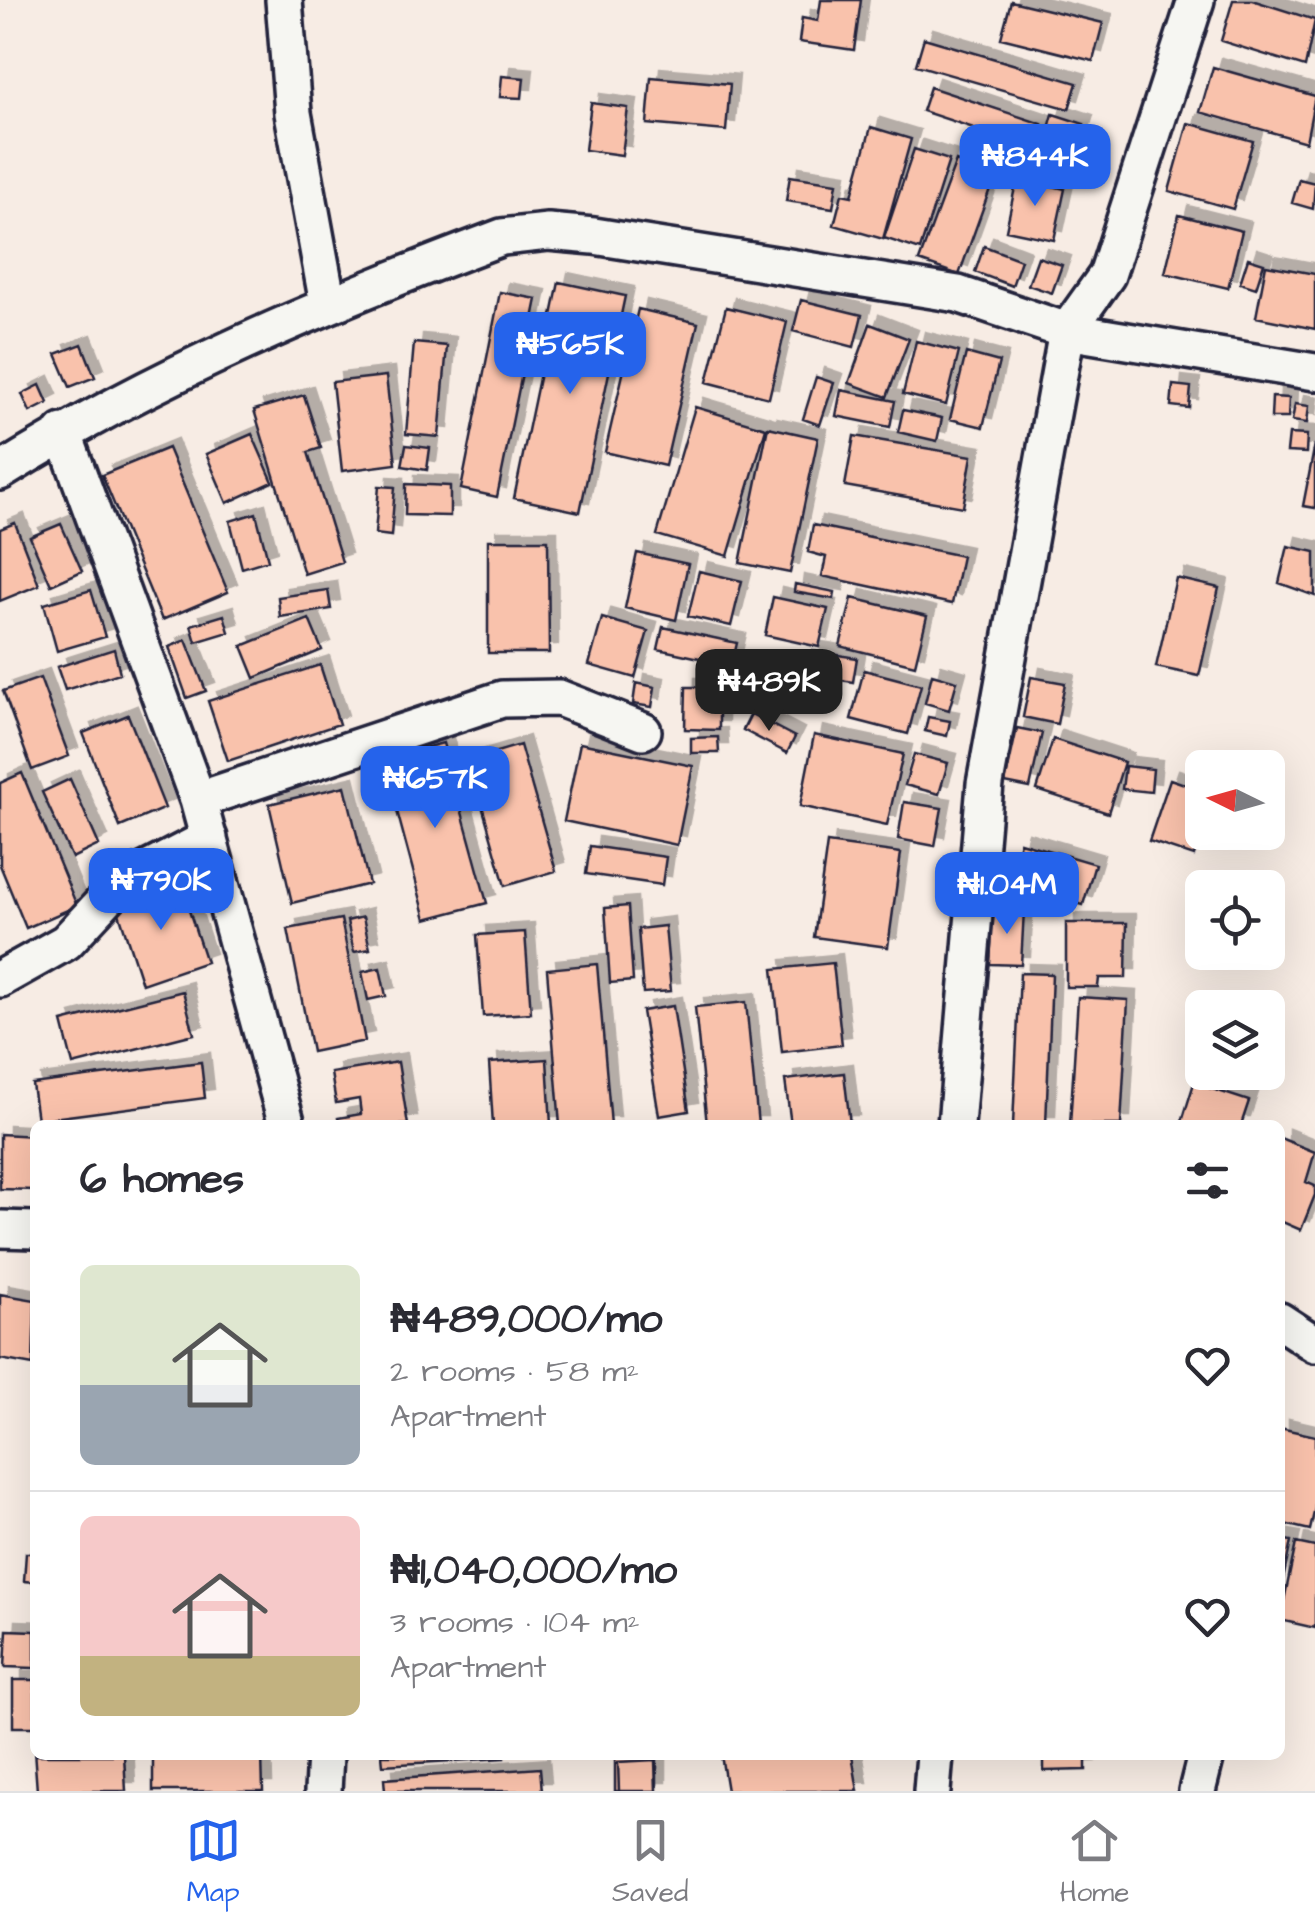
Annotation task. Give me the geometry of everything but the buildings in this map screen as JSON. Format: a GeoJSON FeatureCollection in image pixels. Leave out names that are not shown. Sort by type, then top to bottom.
{"type":"FeatureCollection","features":[{"type":"Feature","properties":{"kind":"street"},"geometry":{"type":"LineString","coordinates":[[284,0],[293,113],[328,304]]}},
{"type":"Feature","properties":{"kind":"street"},"geometry":{"type":"LineString","coordinates":[[956,1120],[985,784],[1067,331],[1107,275],[1196,0]]}},
{"type":"Feature","properties":{"kind":"street"},"geometry":{"type":"LineString","coordinates":[[0,472],[63,432],[206,357],[328,304],[502,238],[548,232],[958,294],[1067,331],[1315,372]]}},
{"type":"Feature","properties":{"kind":"street"},"geometry":{"type":"LineString","coordinates":[[63,432],[198,800],[286,1120]]}},
{"type":"Feature","properties":{"kind":"street"},"geometry":{"type":"LineString","coordinates":[[198,800],[502,700],[560,698],[643,730]]}},
{"type":"Feature","properties":{"kind":"street"},"geometry":{"type":"LineString","coordinates":[[0,979],[66,942],[120,884],[208,838]]}},
{"type":"Feature","properties":{"kind":"street"},"geometry":{"type":"LineString","coordinates":[[0,1229],[30,1230]]}},
{"type":"Feature","properties":{"kind":"street"},"geometry":{"type":"LineString","coordinates":[[1285,1324],[1315,1344]]}},
{"type":"Feature","properties":{"kind":"street"},"geometry":{"type":"LineString","coordinates":[[323,1791],[325,1760]]}},
{"type":"Feature","properties":{"kind":"street"},"geometry":{"type":"LineString","coordinates":[[932,1791],[935,1760]]}},
{"type":"Feature","properties":{"kind":"street"},"geometry":{"type":"LineString","coordinates":[[1197,1791],[1205,1760]]}}]}
